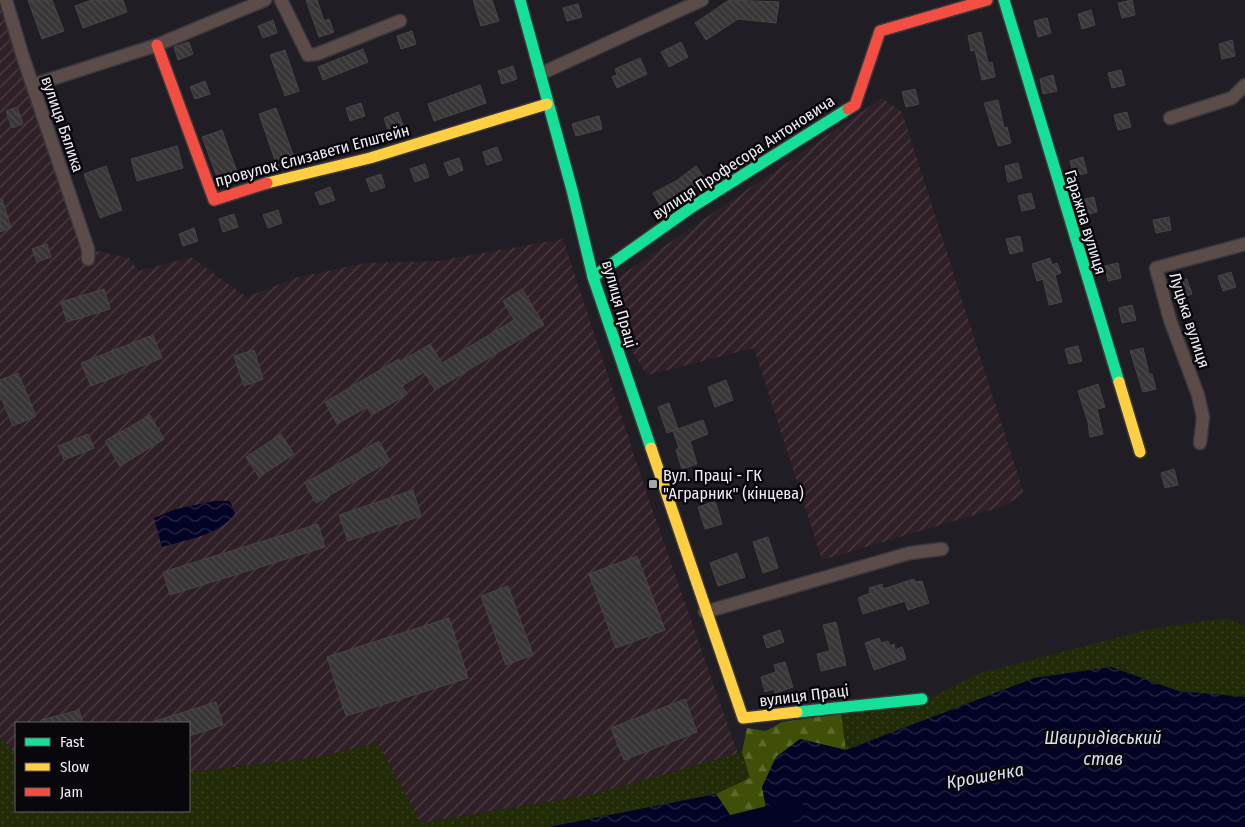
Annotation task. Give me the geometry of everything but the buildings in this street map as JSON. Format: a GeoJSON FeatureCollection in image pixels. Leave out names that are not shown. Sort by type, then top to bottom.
{"type":"FeatureCollection","features":[{"type":"Feature","properties":{"kind":"street","name":"вулиця Бялика"},"geometry":{"type":"LineString","coordinates":[[6,0],[88,249],[88,259]]}},
{"type":"Feature","properties":{"kind":"street"},"geometry":{"type":"LineString","coordinates":[[33,85],[157,45],[265,0]]}},
{"type":"Feature","properties":{"kind":"street"},"geometry":{"type":"LineString","coordinates":[[281,0],[308,55],[317,54],[400,21]]}},
{"type":"Feature","properties":{"kind":"street","name":"вулиця Праці"},"geometry":{"type":"LineString","coordinates":[[520,0],[547,104],[575,199],[593,277],[705,612],[743,718],[922,699]]}},
{"type":"Feature","properties":{"kind":"street"},"geometry":{"type":"LineString","coordinates":[[540,74],[685,4],[702,0]]}},
{"type":"Feature","properties":{"kind":"street","name":"вулиця Професора Антоновича"},"geometry":{"type":"LineString","coordinates":[[593,277],[692,208],[855,105],[880,31],[987,0]]}},
{"type":"Feature","properties":{"kind":"street","name":"Гаражна вулиця"},"geometry":{"type":"LineString","coordinates":[[1004,0],[1140,452]]}},
{"type":"Feature","properties":{"kind":"street","name":"провулок Єлизавети Епштейн"},"geometry":{"type":"LineString","coordinates":[[157,45],[214,200],[278,180],[370,158],[547,104]]}},
{"type":"Feature","properties":{"kind":"street"},"geometry":{"type":"LineString","coordinates":[[1170,118],[1232,98],[1245,85]]}},
{"type":"Feature","properties":{"kind":"street","name":"Луцька вулиця"},"geometry":{"type":"LineString","coordinates":[[1200,443],[1203,417],[1198,395],[1170,320],[1156,268],[1245,244]]}},
{"type":"Feature","properties":{"kind":"street"},"geometry":{"type":"LineString","coordinates":[[705,612],[910,553],[942,549]]}},
{"type":"Feature","properties":{"kind":"shaded area"},"geometry":{"type":"Polygon","coordinates":[[[0,0],[88,249],[129,258],[139,271],[191,257],[246,297],[295,278],[366,263],[438,261],[563,239],[647,494],[738,754],[595,794],[420,823],[313,758],[190,772],[190,722],[15,722],[15,753],[0,737],[0,0]]]}},
{"type":"Feature","properties":{"kind":"shaded area"},"geometry":{"type":"Polygon","coordinates":[[[882,98],[902,112],[1024,494],[1001,507],[822,560],[754,348],[647,375],[630,348],[613,281],[882,98]]]}},
{"type":"Feature","properties":{"kind":"green space"},"geometry":{"type":"Polygon","coordinates":[[[1226,618],[1245,625],[1245,697],[1178,691],[1111,667],[1034,678],[846,750],[841,715],[923,702],[977,674],[1150,629],[1226,618]]]}},
{"type":"Feature","properties":{"kind":"green space"},"geometry":{"type":"Polygon","coordinates":[[[841,714],[846,750],[800,739],[762,787],[770,827],[738,827],[716,794],[750,778],[742,752],[747,728],[766,731],[782,722],[841,714]]]}},
{"type":"Feature","properties":{"kind":"green space"},"geometry":{"type":"Polygon","coordinates":[[[0,737],[15,753],[15,812],[190,812],[190,772],[313,758],[378,743],[421,823],[595,794],[742,752],[750,778],[716,794],[549,827],[0,827],[0,737]]]}},
{"type":"Feature","properties":{"kind":"water"},"geometry":{"type":"Polygon","coordinates":[[[214,501],[230,501],[235,514],[211,532],[162,547],[154,518],[176,509],[214,501]]]}},
{"type":"Feature","properties":{"kind":"water","name":"Швиридівський став"},"geometry":{"type":"Polygon","coordinates":[[[1111,667],[1178,691],[1245,697],[1245,827],[770,827],[762,787],[776,757],[800,739],[846,750],[1034,678],[1111,667]]]}},
{"type":"Feature","properties":{"kind":"water"},"geometry":{"type":"Polygon","coordinates":[[[716,794],[738,827],[549,827],[716,794]]]}},
{"type":"Feature","properties":{"kind":"waterway","name":"Крошенка"},"geometry":{"type":"LineString","coordinates":[[726,827],[794,810]]}},
{"type":"Feature","properties":{"kind":"traffic: fast"},"geometry":{"type":"LineString","coordinates":[[520,0],[572,190],[593,277],[651,448]]}},
{"type":"Feature","properties":{"kind":"traffic: fast"},"geometry":{"type":"LineString","coordinates":[[1004,0],[1119,382]]}},
{"type":"Feature","properties":{"kind":"traffic: fast"},"geometry":{"type":"LineString","coordinates":[[593,277],[692,207],[848,109]]}},
{"type":"Feature","properties":{"kind":"traffic: fast"},"geometry":{"type":"LineString","coordinates":[[797,712],[922,699]]}},
{"type":"Feature","properties":{"kind":"traffic: slow"},"geometry":{"type":"LineString","coordinates":[[267,183],[370,158],[547,104]]}},
{"type":"Feature","properties":{"kind":"traffic: slow"},"geometry":{"type":"LineString","coordinates":[[1119,382],[1140,452]]}},
{"type":"Feature","properties":{"kind":"traffic: slow"},"geometry":{"type":"LineString","coordinates":[[651,448],[743,718],[797,712]]}},
{"type":"Feature","properties":{"kind":"traffic: jam"},"geometry":{"type":"LineString","coordinates":[[848,109],[855,105],[880,31],[987,0]]}},
{"type":"Feature","properties":{"kind":"traffic: jam"},"geometry":{"type":"LineString","coordinates":[[157,45],[214,200],[267,183]]}},
{"type":"Feature","properties":{"kind":"place","name":"Вул. Праці - ГК \"Аграрник\" (кінцева)"},"geometry":{"type":"Point","coordinates":[653,484]}}]}
